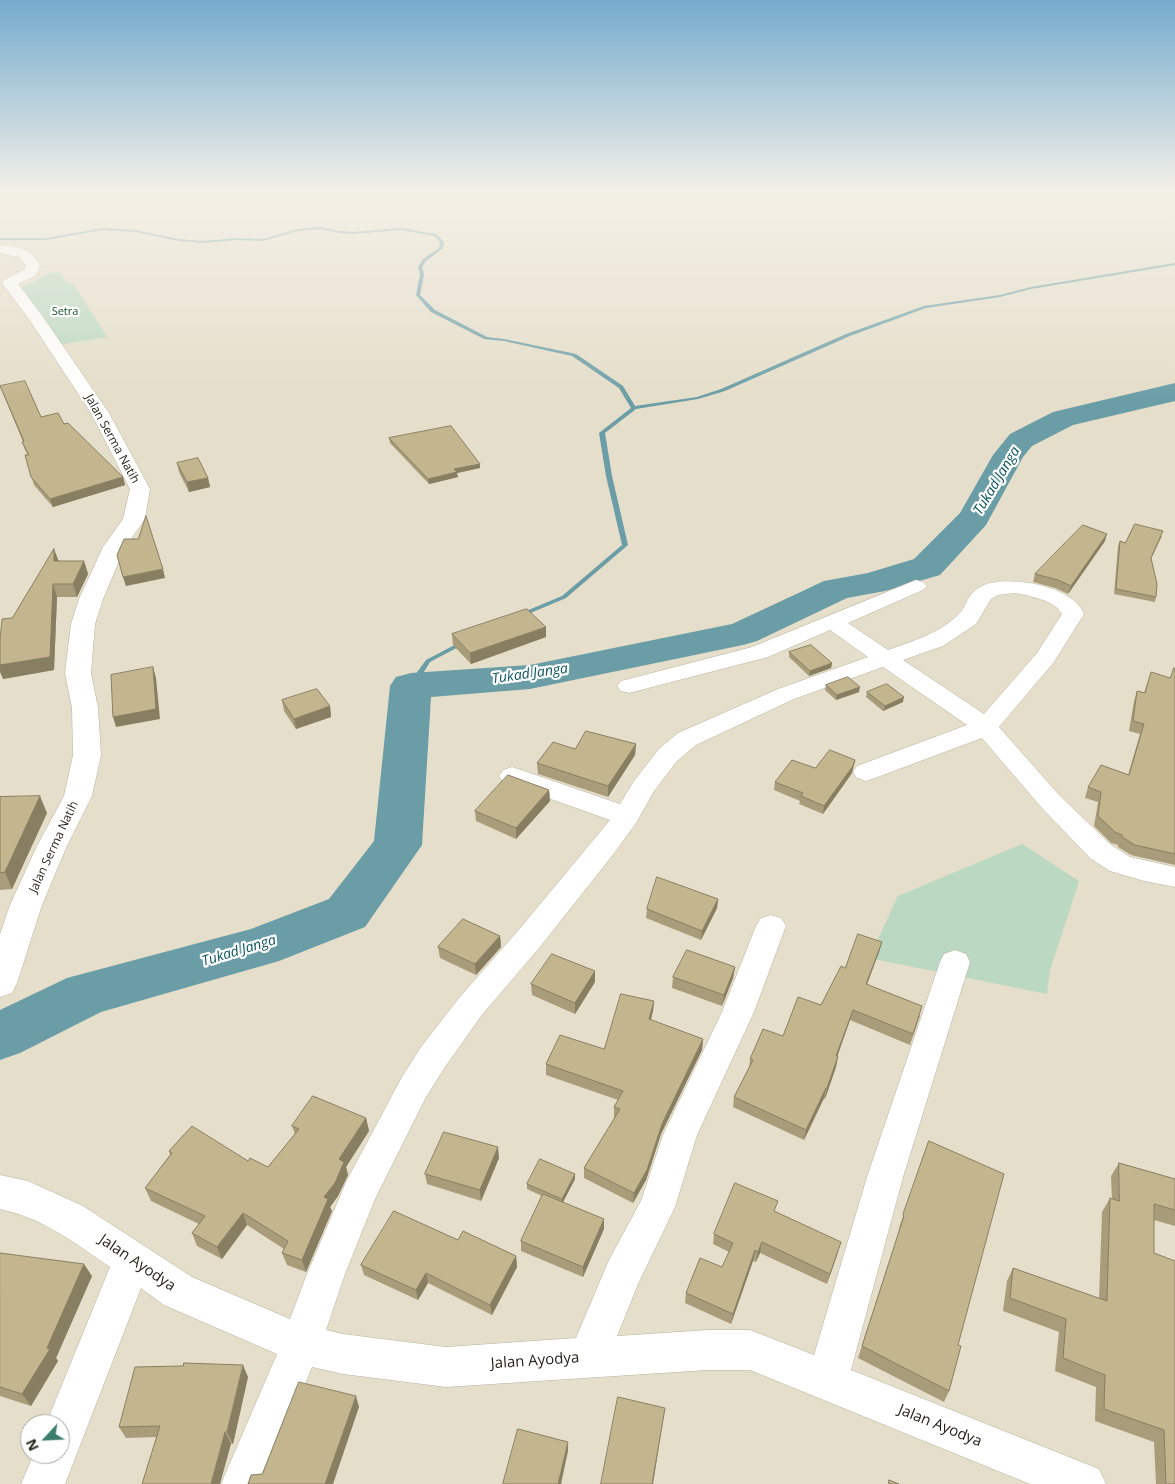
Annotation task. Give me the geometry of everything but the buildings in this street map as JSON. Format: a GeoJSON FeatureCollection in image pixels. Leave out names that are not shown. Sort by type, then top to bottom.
{"type":"FeatureCollection","features":[{"type":"Feature","properties":{"kind":"street","name":"Jalan Serma Natih"},"geometry":{"type":"LineString","coordinates":[[0,983],[26,905],[78,796],[87,755],[85,708],[78,673],[83,624],[91,599],[114,547],[134,519],[140,489],[100,413],[35,317],[4,284],[30,273],[33,266],[30,260]]}},
{"type":"Feature","properties":{"kind":"street"},"geometry":{"type":"LineString","coordinates":[[630,686],[760,652],[916,586]]}},
{"type":"Feature","properties":{"kind":"street"},"geometry":{"type":"LineString","coordinates":[[243,1484],[301,1344],[326,1274],[360,1192],[414,1087],[433,1057],[470,1007],[528,940],[626,816],[643,787],[668,755],[687,739],[786,694],[935,641],[968,619],[977,600],[983,594],[993,589],[1015,587],[1037,591],[1062,601],[1071,608],[1073,614],[1046,657],[986,728],[866,772]]}},
{"type":"Feature","properties":{"kind":"street"},"geometry":{"type":"LineString","coordinates":[[831,621],[986,728],[1050,800],[1101,852],[1120,864],[1144,872],[1175,877]]}},
{"type":"Feature","properties":{"kind":"street"},"geometry":{"type":"LineString","coordinates":[[512,776],[626,816]]}},
{"type":"Feature","properties":{"kind":"street"},"geometry":{"type":"LineString","coordinates":[[588,1357],[623,1273],[657,1207],[680,1135],[738,1012],[772,926]]}},
{"type":"Feature","properties":{"kind":"street"},"geometry":{"type":"LineString","coordinates":[[827,1381],[885,1177],[955,962]]}},
{"type":"Feature","properties":{"kind":"street","name":"Jalan Ayodya"},"geometry":{"type":"LineString","coordinates":[[0,1192],[28,1198],[70,1218],[178,1291],[301,1344],[343,1354],[446,1367],[708,1350],[750,1350],[1084,1484]]}},
{"type":"Feature","properties":{"kind":"street"},"geometry":{"type":"LineString","coordinates":[[70,1417],[132,1261]]}},
{"type":"Feature","properties":{"kind":"street"},"geometry":{"type":"LineString","coordinates":[[43,1484],[51,1464]]}},
{"type":"Feature","properties":{"kind":"green space","name":"Setra"},"geometry":{"type":"Polygon","coordinates":[[[51,272],[61,273],[65,281],[74,285],[107,337],[59,345],[22,288],[51,272]]]}},
{"type":"Feature","properties":{"kind":"green space"},"geometry":{"type":"Polygon","coordinates":[[[1022,844],[1079,881],[1050,970],[1047,994],[869,958],[898,896],[1022,844]]]}},
{"type":"Feature","properties":{"kind":"waterway"},"geometry":{"type":"LineString","coordinates":[[424,260],[420,267],[422,274],[418,295],[433,311],[486,338],[574,355],[621,387],[634,408]]}},
{"type":"Feature","properties":{"kind":"waterway"},"geometry":{"type":"LineString","coordinates":[[634,408],[698,398],[723,390],[848,335],[925,307],[1000,296],[1031,288],[1175,264]]}},
{"type":"Feature","properties":{"kind":"waterway","name":"Tukad Janga"},"geometry":{"type":"LineString","coordinates":[[0,1036],[86,994],[260,947],[347,913],[398,845],[411,686],[530,677],[743,633],[837,589],[872,583],[927,567],[974,518],[1009,455],[1021,440],[1063,418],[1175,392]]}},
{"type":"Feature","properties":{"kind":"waterway"},"geometry":{"type":"LineString","coordinates":[[521,615],[564,597],[625,545],[609,476],[602,433],[634,408]]}},
{"type":"Feature","properties":{"kind":"waterway"},"geometry":{"type":"LineString","coordinates":[[411,686],[428,661],[464,642]]}}]}
